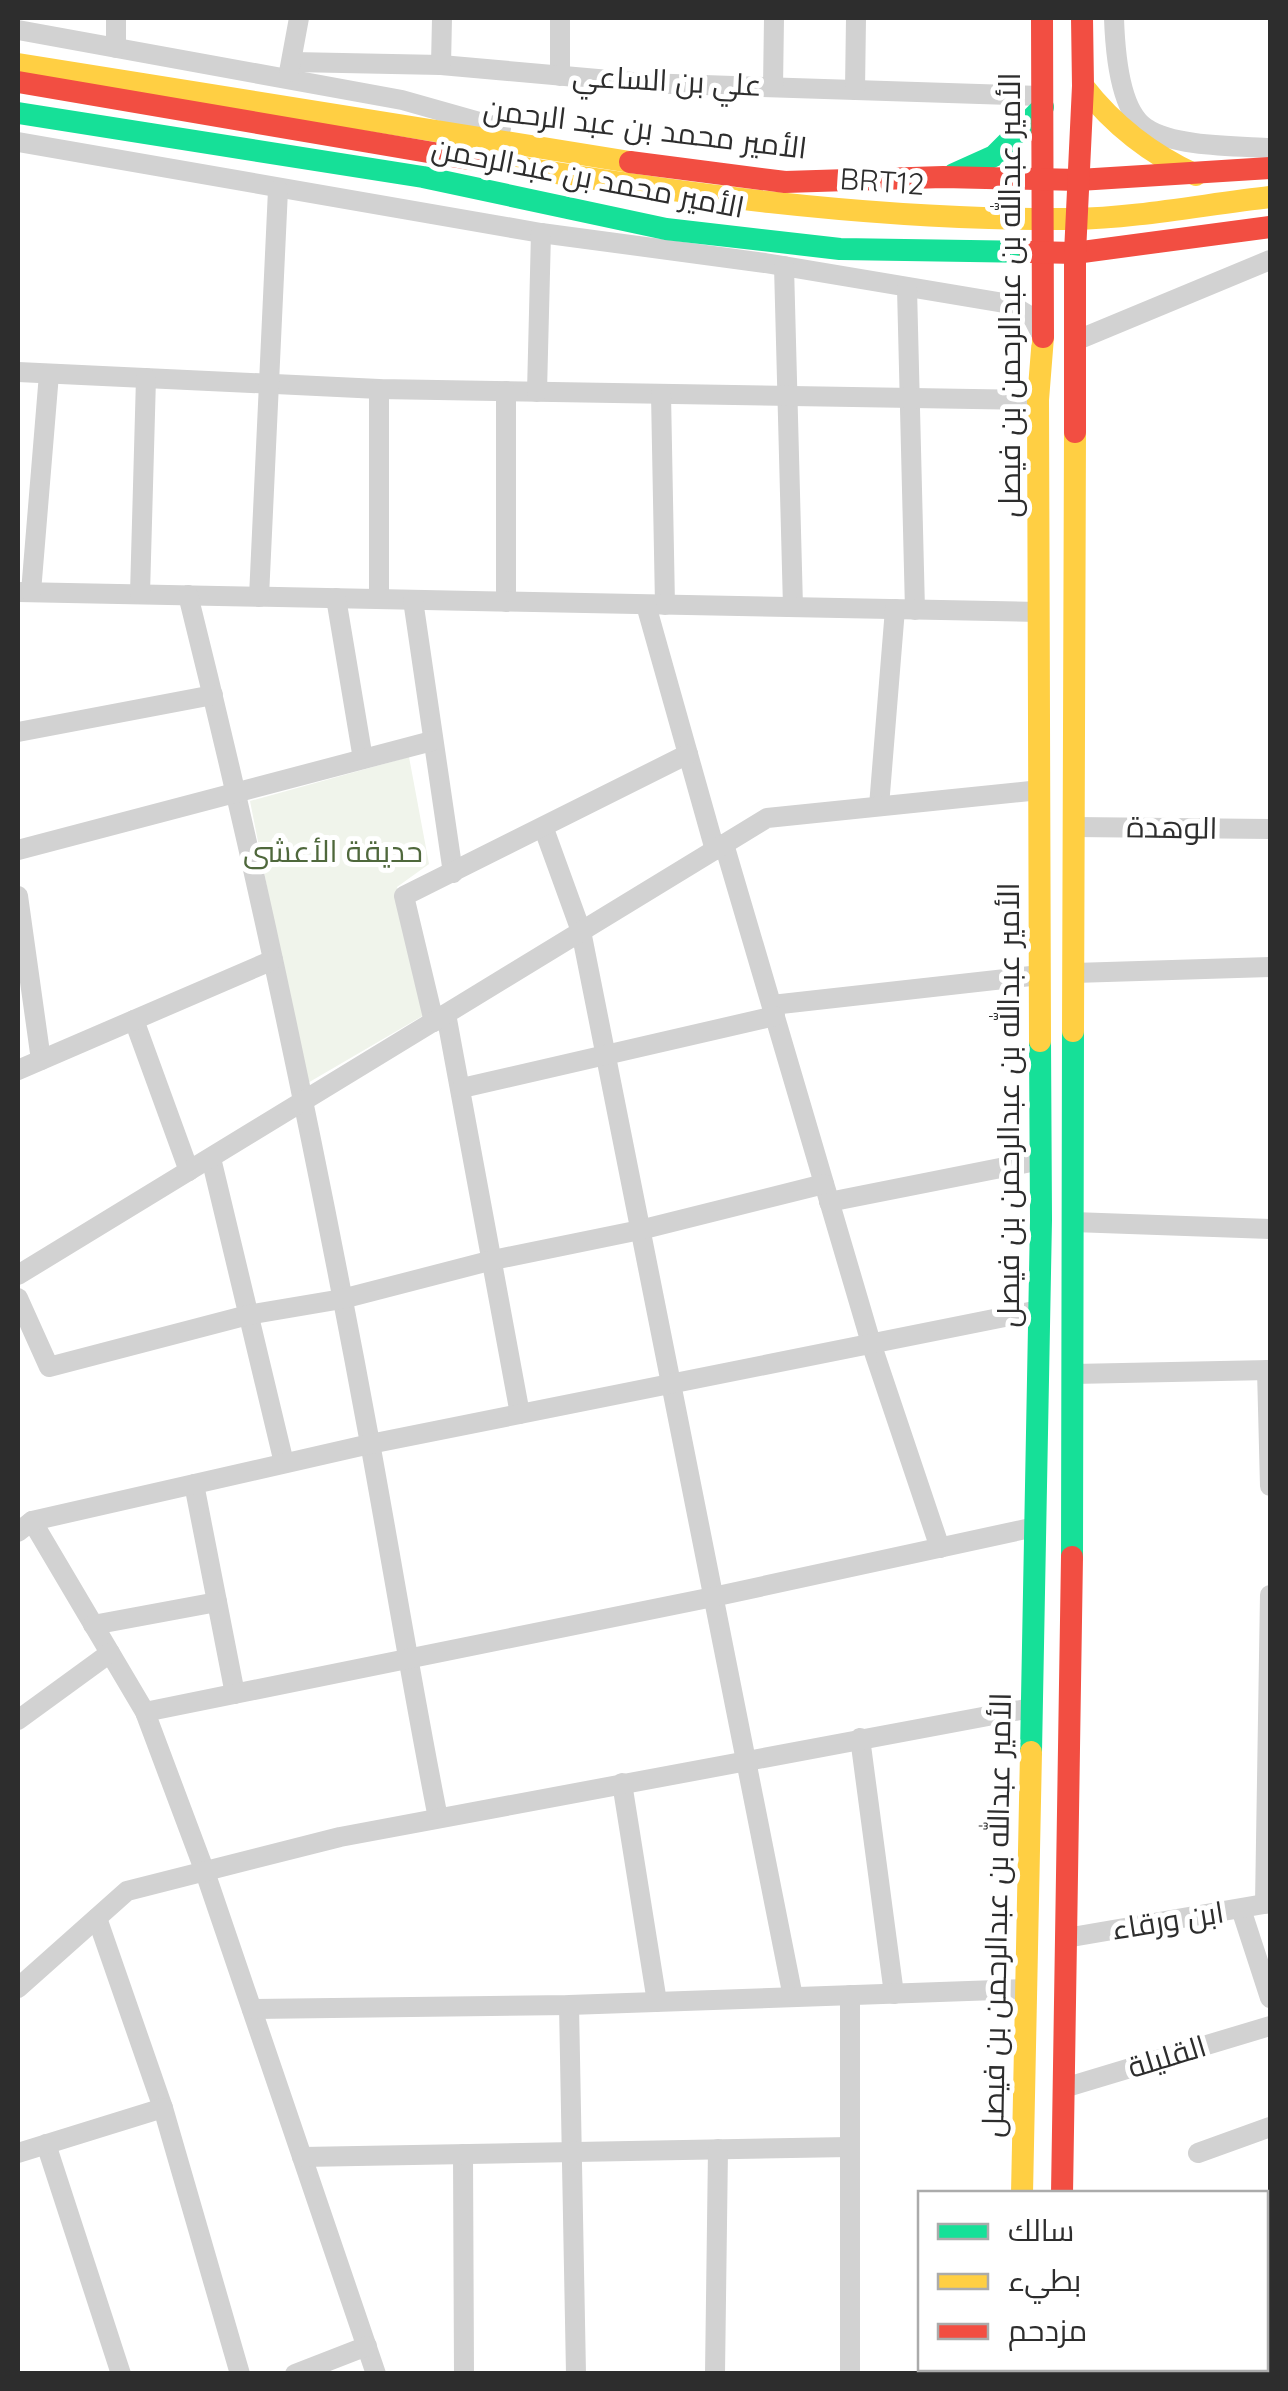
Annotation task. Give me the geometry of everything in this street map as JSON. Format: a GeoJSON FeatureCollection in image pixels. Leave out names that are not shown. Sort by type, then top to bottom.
{"type":"FeatureCollection","features":[{"type":"Feature","properties":{"kind":"main road","name":"الأمير عبدالله بن عبدالرحمن بن فيصل"},"geometry":{"type":"LineString","coordinates":[[1022,2191],[1041,1160],[1038,400],[1043,338],[1042,18]]}},
{"type":"Feature","properties":{"kind":"main road"},"geometry":{"type":"LineString","coordinates":[[1062,2191],[1073,1222],[1074,253],[1083,78],[1082,18]]}},
{"type":"Feature","properties":{"kind":"main road"},"geometry":{"type":"LineString","coordinates":[[1093,18],[1083,78],[1116,128],[1150,152],[1198,176]]}},
{"type":"Feature","properties":{"kind":"main road","name":"الأمير محمد بن عبد الرحمن"},"geometry":{"type":"LineString","coordinates":[[18,64],[609,159],[786,182],[943,177],[1079,180],[1198,176],[1270,168]]}},
{"type":"Feature","properties":{"kind":"main road","name":"BRT12"},"geometry":{"type":"LineString","coordinates":[[18,82],[607,182],[876,214],[1077,219],[1270,197]]}},
{"type":"Feature","properties":{"kind":"main road"},"geometry":{"type":"LineString","coordinates":[[943,177],[978,168],[998,157],[1042,102]]}},
{"type":"Feature","properties":{"kind":"main road","name":"الأمير محمد بن عبدالرحمن"},"geometry":{"type":"LineString","coordinates":[[18,113],[423,177],[666,229],[821,247],[1074,253],[1270,227]]}},
{"type":"Feature","properties":{"kind":"street"},"geometry":{"type":"LineString","coordinates":[[116,18],[116,48]]}},
{"type":"Feature","properties":{"kind":"street"},"geometry":{"type":"LineString","coordinates":[[290,70],[299,18]]}},
{"type":"Feature","properties":{"kind":"street"},"geometry":{"type":"LineString","coordinates":[[440,65],[442,18]]}},
{"type":"Feature","properties":{"kind":"street"},"geometry":{"type":"LineString","coordinates":[[560,18],[560,76]]}},
{"type":"Feature","properties":{"kind":"street"},"geometry":{"type":"LineString","coordinates":[[774,18],[774,87]]}},
{"type":"Feature","properties":{"kind":"street"},"geometry":{"type":"LineString","coordinates":[[855,90],[856,18]]}},
{"type":"Feature","properties":{"kind":"street"},"geometry":{"type":"LineString","coordinates":[[1114,18],[1124,97],[1145,128],[1195,144],[1270,148]]}},
{"type":"Feature","properties":{"kind":"street","name":"الأمير محمد بن عبدالرحمن"},"geometry":{"type":"LineString","coordinates":[[18,30],[116,48],[290,70],[609,159]]}},
{"type":"Feature","properties":{"kind":"street","name":"علي بن الساعي"},"geometry":{"type":"LineString","coordinates":[[290,70],[440,65],[642,82],[1042,102]]}},
{"type":"Feature","properties":{"kind":"street"},"geometry":{"type":"LineString","coordinates":[[18,142],[541,233],[774,265],[1010,304],[1033,318],[1043,338]]}},
{"type":"Feature","properties":{"kind":"street"},"geometry":{"type":"LineString","coordinates":[[258,596],[278,190]]}},
{"type":"Feature","properties":{"kind":"street"},"geometry":{"type":"LineString","coordinates":[[538,392],[541,233]]}},
{"type":"Feature","properties":{"kind":"street"},"geometry":{"type":"LineString","coordinates":[[735,238],[774,265]]}},
{"type":"Feature","properties":{"kind":"street"},"geometry":{"type":"LineString","coordinates":[[774,265],[821,247]]}},
{"type":"Feature","properties":{"kind":"street"},"geometry":{"type":"LineString","coordinates":[[1075,341],[1270,260]]}},
{"type":"Feature","properties":{"kind":"street"},"geometry":{"type":"LineString","coordinates":[[774,265],[786,396],[793,607]]}},
{"type":"Feature","properties":{"kind":"street"},"geometry":{"type":"LineString","coordinates":[[879,806],[905,610],[907,288]]}},
{"type":"Feature","properties":{"kind":"street"},"geometry":{"type":"LineString","coordinates":[[18,372],[379,389],[1038,400]]}},
{"type":"Feature","properties":{"kind":"street"},"geometry":{"type":"LineString","coordinates":[[48,374],[24,592],[1039,612]]}},
{"type":"Feature","properties":{"kind":"street"},"geometry":{"type":"LineString","coordinates":[[140,594],[146,378]]}},
{"type":"Feature","properties":{"kind":"street"},"geometry":{"type":"LineString","coordinates":[[379,389],[379,599]]}},
{"type":"Feature","properties":{"kind":"street"},"geometry":{"type":"LineString","coordinates":[[506,391],[506,602]]}},
{"type":"Feature","properties":{"kind":"street"},"geometry":{"type":"LineString","coordinates":[[661,394],[656,605],[688,754],[773,1011],[871,1344],[940,1548]]}},
{"type":"Feature","properties":{"kind":"street"},"geometry":{"type":"LineString","coordinates":[[188,596],[238,792],[303,1102],[438,1818]]}},
{"type":"Feature","properties":{"kind":"street"},"geometry":{"type":"LineString","coordinates":[[336,598],[364,759]]}},
{"type":"Feature","properties":{"kind":"street"},"geometry":{"type":"LineString","coordinates":[[413,600],[453,873]]}},
{"type":"Feature","properties":{"kind":"street"},"geometry":{"type":"LineString","coordinates":[[18,732],[213,695]]}},
{"type":"Feature","properties":{"kind":"street"},"geometry":{"type":"LineString","coordinates":[[18,850],[432,740]]}},
{"type":"Feature","properties":{"kind":"street"},"geometry":{"type":"LineString","coordinates":[[520,1414],[462,1088],[404,896],[688,754]]}},
{"type":"Feature","properties":{"kind":"street"},"geometry":{"type":"LineString","coordinates":[[18,1275],[767,818],[1040,790]]}},
{"type":"Feature","properties":{"kind":"street","name":"الوهدة"},"geometry":{"type":"LineString","coordinates":[[1074,828],[1270,829]]}},
{"type":"Feature","properties":{"kind":"street"},"geometry":{"type":"LineString","coordinates":[[544,829],[582,932],[793,1997]]}},
{"type":"Feature","properties":{"kind":"street"},"geometry":{"type":"LineString","coordinates":[[18,896],[41,1060]]}},
{"type":"Feature","properties":{"kind":"street"},"geometry":{"type":"LineString","coordinates":[[18,1070],[273,960]]}},
{"type":"Feature","properties":{"kind":"street"},"geometry":{"type":"LineString","coordinates":[[1074,974],[1270,967]]}},
{"type":"Feature","properties":{"kind":"street"},"geometry":{"type":"LineString","coordinates":[[462,1088],[773,1011],[1040,975]]}},
{"type":"Feature","properties":{"kind":"street"},"geometry":{"type":"LineString","coordinates":[[134,1020],[189,1171]]}},
{"type":"Feature","properties":{"kind":"street"},"geometry":{"type":"LineString","coordinates":[[211,1158],[284,1464]]}},
{"type":"Feature","properties":{"kind":"street"},"geometry":{"type":"LineString","coordinates":[[18,1298],[48,1366],[248,1315],[342,1299],[493,1260],[827,1193],[1041,1160]]}},
{"type":"Feature","properties":{"kind":"street"},"geometry":{"type":"LineString","coordinates":[[1073,1222],[1270,1229]]}},
{"type":"Feature","properties":{"kind":"street"},"geometry":{"type":"LineString","coordinates":[[376,2374],[205,1872],[145,1712],[93,1625],[25,1526],[370,1444],[1039,1310]]}},
{"type":"Feature","properties":{"kind":"street"},"geometry":{"type":"LineString","coordinates":[[1072,1374],[1269,1370],[1270,1486]]}},
{"type":"Feature","properties":{"kind":"street"},"geometry":{"type":"LineString","coordinates":[[194,1484],[235,1694]]}},
{"type":"Feature","properties":{"kind":"street"},"geometry":{"type":"LineString","coordinates":[[145,1712],[714,1597],[1035,1527]]}},
{"type":"Feature","properties":{"kind":"street"},"geometry":{"type":"LineString","coordinates":[[1268,1904],[1270,1595]]}},
{"type":"Feature","properties":{"kind":"street"},"geometry":{"type":"LineString","coordinates":[[93,1625],[217,1602]]}},
{"type":"Feature","properties":{"kind":"street"},"geometry":{"type":"LineString","coordinates":[[18,1720],[110,1653]]}},
{"type":"Feature","properties":{"kind":"street"},"geometry":{"type":"LineString","coordinates":[[18,1988],[127,1891],[438,1818],[1032,1708]]}},
{"type":"Feature","properties":{"kind":"street"},"geometry":{"type":"LineString","coordinates":[[860,1738],[894,1994]]}},
{"type":"Feature","properties":{"kind":"street"},"geometry":{"type":"LineString","coordinates":[[622,1783],[657,2002]]}},
{"type":"Feature","properties":{"kind":"street","name":"ابن ورقاء"},"geometry":{"type":"LineString","coordinates":[[1066,1938],[1268,1904]]}},
{"type":"Feature","properties":{"kind":"street"},"geometry":{"type":"LineString","coordinates":[[1241,1908],[1270,1998]]}},
{"type":"Feature","properties":{"kind":"street"},"geometry":{"type":"LineString","coordinates":[[97,1918],[163,2108],[240,2374]]}},
{"type":"Feature","properties":{"kind":"street"},"geometry":{"type":"LineString","coordinates":[[252,2009],[569,2005],[1026,1989]]}},
{"type":"Feature","properties":{"kind":"street"},"geometry":{"type":"LineString","coordinates":[[850,1995],[850,2374]]}},
{"type":"Feature","properties":{"kind":"street"},"geometry":{"type":"LineString","coordinates":[[569,2005],[576,2374]]}},
{"type":"Feature","properties":{"kind":"street","name":"القليلة"},"geometry":{"type":"LineString","coordinates":[[1064,2088],[1270,2026]]}},
{"type":"Feature","properties":{"kind":"street"},"geometry":{"type":"LineString","coordinates":[[18,2153],[163,2108]]}},
{"type":"Feature","properties":{"kind":"street"},"geometry":{"type":"LineString","coordinates":[[1198,2153],[1270,2127]]}},
{"type":"Feature","properties":{"kind":"street"},"geometry":{"type":"LineString","coordinates":[[46,2144],[121,2374]]}},
{"type":"Feature","properties":{"kind":"street"},"geometry":{"type":"LineString","coordinates":[[302,2157],[850,2147]]}},
{"type":"Feature","properties":{"kind":"street"},"geometry":{"type":"LineString","coordinates":[[716,2374],[718,2150]]}},
{"type":"Feature","properties":{"kind":"street"},"geometry":{"type":"LineString","coordinates":[[463,2154],[464,2374]]}},
{"type":"Feature","properties":{"kind":"street"},"geometry":{"type":"LineString","coordinates":[[295,2374],[367,2346]]}},
{"type":"Feature","properties":{"kind":"green space","name":"حديقة الأعشى"},"geometry":{"type":"Polygon","coordinates":[[[409,757],[429,864],[397,887],[431,1011],[306,1084],[250,801],[409,757]]]}},
{"type":"Feature","properties":{"kind":"traffic: fast"},"geometry":{"type":"LineString","coordinates":[[954,174],[994,156],[1043,107]]}},
{"type":"Feature","properties":{"kind":"traffic: fast"},"geometry":{"type":"LineString","coordinates":[[18,113],[423,177],[666,229],[840,249],[1030,252]]}},
{"type":"Feature","properties":{"kind":"traffic: fast"},"geometry":{"type":"LineString","coordinates":[[1072,1557],[1073,1031]]}},
{"type":"Feature","properties":{"kind":"traffic: fast"},"geometry":{"type":"LineString","coordinates":[[1031,1752],[1041,1220],[1040,1041]]}},
{"type":"Feature","properties":{"kind":"traffic: slow"},"geometry":{"type":"LineString","coordinates":[[18,64],[630,162]]}},
{"type":"Feature","properties":{"kind":"traffic: slow"},"geometry":{"type":"LineString","coordinates":[[1083,86],[1134,138],[1196,175]]}},
{"type":"Feature","properties":{"kind":"traffic: slow"},"geometry":{"type":"LineString","coordinates":[[469,159],[694,193],[921,215],[1097,218],[1270,197]]}},
{"type":"Feature","properties":{"kind":"traffic: slow"},"geometry":{"type":"LineString","coordinates":[[1040,1041],[1038,400],[1043,337]]}},
{"type":"Feature","properties":{"kind":"traffic: slow"},"geometry":{"type":"LineString","coordinates":[[1073,1031],[1075,432]]}},
{"type":"Feature","properties":{"kind":"traffic: slow"},"geometry":{"type":"LineString","coordinates":[[1022,2191],[1031,1752]]}},
{"type":"Feature","properties":{"kind":"traffic: jam"},"geometry":{"type":"LineString","coordinates":[[1042,18],[1043,337]]}},
{"type":"Feature","properties":{"kind":"traffic: jam"},"geometry":{"type":"LineString","coordinates":[[1075,432],[1075,253],[1083,86],[1082,18]]}},
{"type":"Feature","properties":{"kind":"traffic: jam"},"geometry":{"type":"LineString","coordinates":[[18,82],[469,159]]}},
{"type":"Feature","properties":{"kind":"traffic: jam"},"geometry":{"type":"LineString","coordinates":[[630,162],[785,182],[943,177],[1079,180],[1270,168]]}},
{"type":"Feature","properties":{"kind":"traffic: jam"},"geometry":{"type":"LineString","coordinates":[[1030,252],[1075,253],[1270,227]]}},
{"type":"Feature","properties":{"kind":"traffic: jam"},"geometry":{"type":"LineString","coordinates":[[1062,2191],[1072,1557]]}}]}
